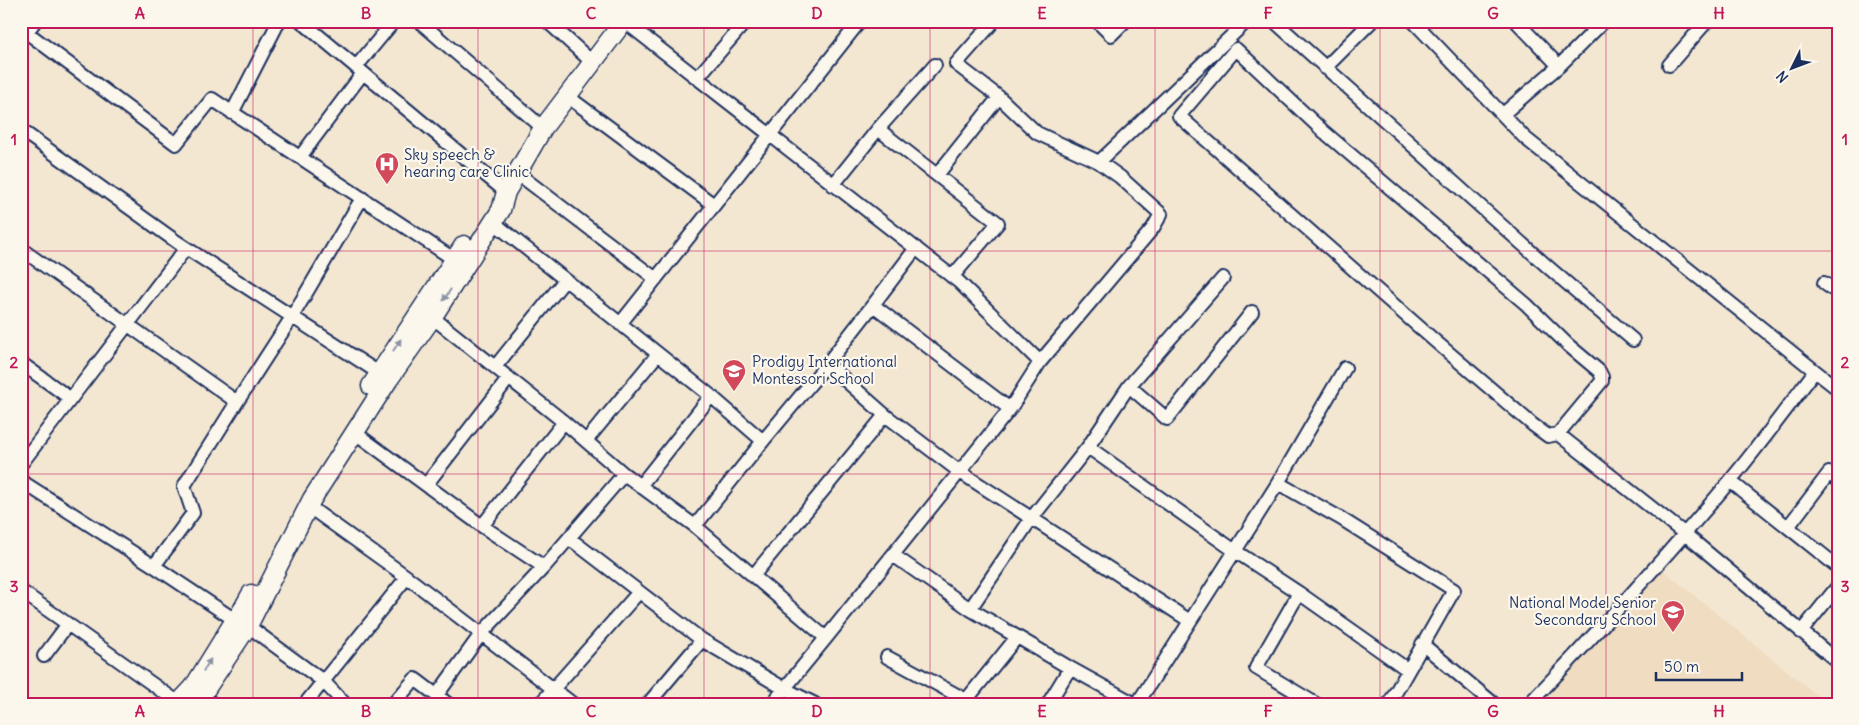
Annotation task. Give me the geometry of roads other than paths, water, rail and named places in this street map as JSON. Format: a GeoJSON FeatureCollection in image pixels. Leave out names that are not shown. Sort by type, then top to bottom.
{"type":"FeatureCollection","features":[{"type":"Feature","properties":{"kind":"street"},"geometry":{"type":"LineString","coordinates":[[35,21],[24,30],[176,144],[212,99],[455,260]]}},
{"type":"Feature","properties":{"kind":"street"},"geometry":{"type":"LineString","coordinates":[[232,113],[279,21]]}},
{"type":"Feature","properties":{"kind":"street"},"geometry":{"type":"LineString","coordinates":[[301,21],[506,192]]}},
{"type":"Feature","properties":{"kind":"street"},"geometry":{"type":"LineString","coordinates":[[300,157],[394,21]]}},
{"type":"Feature","properties":{"kind":"street"},"geometry":{"type":"LineString","coordinates":[[419,21],[543,128]]}},
{"type":"Feature","properties":{"kind":"street"},"geometry":{"type":"LineString","coordinates":[[547,21],[592,62]]}},
{"type":"Feature","properties":{"kind":"street"},"geometry":{"type":"LineString","coordinates":[[242,623],[240,614],[295,505],[379,373],[427,313],[501,210],[506,192],[543,128],[624,21],[952,277],[1040,362]]}},
{"type":"Feature","properties":{"kind":"street"},"geometry":{"type":"LineString","coordinates":[[697,78],[746,21]]}},
{"type":"Feature","properties":{"kind":"street"},"geometry":{"type":"LineString","coordinates":[[620,324],[860,21]]}},
{"type":"Feature","properties":{"kind":"street"},"geometry":{"type":"LineString","coordinates":[[772,704],[960,472],[1010,409],[1040,362],[1153,228],[1161,214],[1120,177],[1099,162],[1037,133],[999,97],[956,64],[994,21]]}},
{"type":"Feature","properties":{"kind":"street"},"geometry":{"type":"LineString","coordinates":[[1097,21],[1111,35],[1125,21]]}},
{"type":"Feature","properties":{"kind":"street"},"geometry":{"type":"LineString","coordinates":[[1099,162],[1247,21]]}},
{"type":"Feature","properties":{"kind":"street"},"geometry":{"type":"LineString","coordinates":[[1274,21],[1548,267],[1633,340]]}},
{"type":"Feature","properties":{"kind":"street"},"geometry":{"type":"LineString","coordinates":[[1325,68],[1372,21]]}},
{"type":"Feature","properties":{"kind":"street"},"geometry":{"type":"LineString","coordinates":[[1413,21],[1524,138],[1838,389]]}},
{"type":"Feature","properties":{"kind":"street"},"geometry":{"type":"LineString","coordinates":[[1516,21],[1559,66]]}},
{"type":"Feature","properties":{"kind":"street"},"geometry":{"type":"LineString","coordinates":[[1502,114],[1559,66],[1604,21]]}},
{"type":"Feature","properties":{"kind":"street"},"geometry":{"type":"LineString","coordinates":[[1669,65],[1706,21]]}},
{"type":"Feature","properties":{"kind":"street"},"geometry":{"type":"LineString","coordinates":[[1558,434],[1602,381],[1599,371],[1568,345],[1526,304],[1323,131],[1236,49],[1179,116],[1435,341],[1526,418],[1548,436],[1558,434],[1685,534],[1838,662]]}},
{"type":"Feature","properties":{"kind":"street"},"geometry":{"type":"LineString","coordinates":[[834,185],[878,129],[934,65]]}},
{"type":"Feature","properties":{"kind":"street"},"geometry":{"type":"LineString","coordinates":[[567,96],[714,205]]}},
{"type":"Feature","properties":{"kind":"street"},"geometry":{"type":"LineString","coordinates":[[937,175],[999,97]]}},
{"type":"Feature","properties":{"kind":"street"},"geometry":{"type":"LineString","coordinates":[[878,129],[998,223],[952,277]]}},
{"type":"Feature","properties":{"kind":"street"},"geometry":{"type":"LineString","coordinates":[[21,130],[186,248],[379,373]]}},
{"type":"Feature","properties":{"kind":"street"},"geometry":{"type":"LineString","coordinates":[[517,173],[656,279]]}},
{"type":"Feature","properties":{"kind":"street"},"geometry":{"type":"LineString","coordinates":[[193,702],[193,688],[242,623],[308,506],[427,313],[455,260],[483,215],[506,192]]}},
{"type":"Feature","properties":{"kind":"street"},"geometry":{"type":"LineString","coordinates":[[154,566],[193,513],[184,486],[292,317],[362,198]]}},
{"type":"Feature","properties":{"kind":"street"},"geometry":{"type":"LineString","coordinates":[[493,222],[712,396],[763,441]]}},
{"type":"Feature","properties":{"kind":"street"},"geometry":{"type":"LineString","coordinates":[[21,464],[186,248]]}},
{"type":"Feature","properties":{"kind":"street"},"geometry":{"type":"LineString","coordinates":[[695,526],[827,364],[916,248]]}},
{"type":"Feature","properties":{"kind":"street"},"geometry":{"type":"LineString","coordinates":[[21,249],[237,402]]}},
{"type":"Feature","properties":{"kind":"street"},"geometry":{"type":"LineString","coordinates":[[970,609],[1031,519],[1088,448],[1128,386],[1223,278]]}},
{"type":"Feature","properties":{"kind":"street"},"geometry":{"type":"LineString","coordinates":[[496,367],[565,280]]}},
{"type":"Feature","properties":{"kind":"street"},"geometry":{"type":"LineString","coordinates":[[1824,283],[1838,293]]}},
{"type":"Feature","properties":{"kind":"street"},"geometry":{"type":"LineString","coordinates":[[873,305],[1010,409]]}},
{"type":"Feature","properties":{"kind":"street"},"geometry":{"type":"LineString","coordinates":[[1128,386],[1167,419],[1252,312]]}},
{"type":"Feature","properties":{"kind":"street"},"geometry":{"type":"LineString","coordinates":[[427,313],[564,422],[624,474],[695,526],[826,638]]}},
{"type":"Feature","properties":{"kind":"street"},"geometry":{"type":"LineString","coordinates":[[586,441],[658,354]]}},
{"type":"Feature","properties":{"kind":"street"},"geometry":{"type":"LineString","coordinates":[[21,363],[71,399]]}},
{"type":"Feature","properties":{"kind":"street"},"geometry":{"type":"LineString","coordinates":[[827,364],[885,415],[960,472],[1190,621]]}},
{"type":"Feature","properties":{"kind":"street"},"geometry":{"type":"LineString","coordinates":[[893,555],[970,609],[1070,668],[1136,704],[1278,483],[1345,368]]}},
{"type":"Feature","properties":{"kind":"street"},"geometry":{"type":"LineString","coordinates":[[1528,704],[1591,640],[1685,534],[1730,481],[1816,371]]}},
{"type":"Feature","properties":{"kind":"street"},"geometry":{"type":"LineString","coordinates":[[426,485],[509,378]]}},
{"type":"Feature","properties":{"kind":"street"},"geometry":{"type":"LineString","coordinates":[[640,486],[712,396]]}},
{"type":"Feature","properties":{"kind":"street"},"geometry":{"type":"LineString","coordinates":[[753,576],[885,415]]}},
{"type":"Feature","properties":{"kind":"street"},"geometry":{"type":"LineString","coordinates":[[482,526],[564,422]]}},
{"type":"Feature","properties":{"kind":"street"},"geometry":{"type":"LineString","coordinates":[[354,432],[482,526],[544,567]]}},
{"type":"Feature","properties":{"kind":"street"},"geometry":{"type":"LineString","coordinates":[[1088,448],[1408,670]]}},
{"type":"Feature","properties":{"kind":"street"},"geometry":{"type":"LineString","coordinates":[[1788,527],[1829,473],[1838,480]]}},
{"type":"Feature","properties":{"kind":"street"},"geometry":{"type":"LineString","coordinates":[[437,695],[482,634],[544,567],[624,474]]}},
{"type":"Feature","properties":{"kind":"street"},"geometry":{"type":"LineString","coordinates":[[21,481],[242,623],[323,681],[345,704]]}},
{"type":"Feature","properties":{"kind":"street"},"geometry":{"type":"LineString","coordinates":[[1730,481],[1838,567]]}},
{"type":"Feature","properties":{"kind":"street"},"geometry":{"type":"LineString","coordinates":[[1278,483],[1340,518],[1454,590],[1389,704]]}},
{"type":"Feature","properties":{"kind":"street"},"geometry":{"type":"LineString","coordinates":[[308,506],[482,634],[573,704]]}},
{"type":"Feature","properties":{"kind":"street"},"geometry":{"type":"LineString","coordinates":[[569,538],[702,640],[785,689],[815,704]]}},
{"type":"Feature","properties":{"kind":"street"},"geometry":{"type":"LineString","coordinates":[[305,704],[407,578]]}},
{"type":"Feature","properties":{"kind":"street"},"geometry":{"type":"LineString","coordinates":[[1801,632],[1838,586]]}},
{"type":"Feature","properties":{"kind":"street"},"geometry":{"type":"LineString","coordinates":[[21,591],[68,624],[193,702]]}},
{"type":"Feature","properties":{"kind":"street"},"geometry":{"type":"LineString","coordinates":[[540,704],[639,592]]}},
{"type":"Feature","properties":{"kind":"street"},"geometry":{"type":"LineString","coordinates":[[1299,593],[1256,668],[1316,704]]}},
{"type":"Feature","properties":{"kind":"street"},"geometry":{"type":"LineString","coordinates":[[44,656],[68,624]]}},
{"type":"Feature","properties":{"kind":"street"},"geometry":{"type":"LineString","coordinates":[[887,657],[964,702],[1017,637]]}},
{"type":"Feature","properties":{"kind":"street"},"geometry":{"type":"LineString","coordinates":[[648,704],[702,640]]}},
{"type":"Feature","properties":{"kind":"street"},"geometry":{"type":"LineString","coordinates":[[1422,644],[1494,704]]}},
{"type":"Feature","properties":{"kind":"street"},"geometry":{"type":"LineString","coordinates":[[1048,704],[1070,668]]}},
{"type":"Feature","properties":{"kind":"street"},"geometry":{"type":"LineString","coordinates":[[393,704],[415,679],[448,704]]}},
{"type":"Feature","properties":{"kind":"place","name":"Sky speech & hearing care Clinic"},"geometry":{"type":"Point","coordinates":[387,185]}},
{"type":"Feature","properties":{"kind":"place","name":"Prodigy International Montessori School"},"geometry":{"type":"Point","coordinates":[734,392]}},
{"type":"Feature","properties":{"kind":"place","name":"National Model Senior Secondary School"},"geometry":{"type":"Point","coordinates":[1673,633]}}]}
